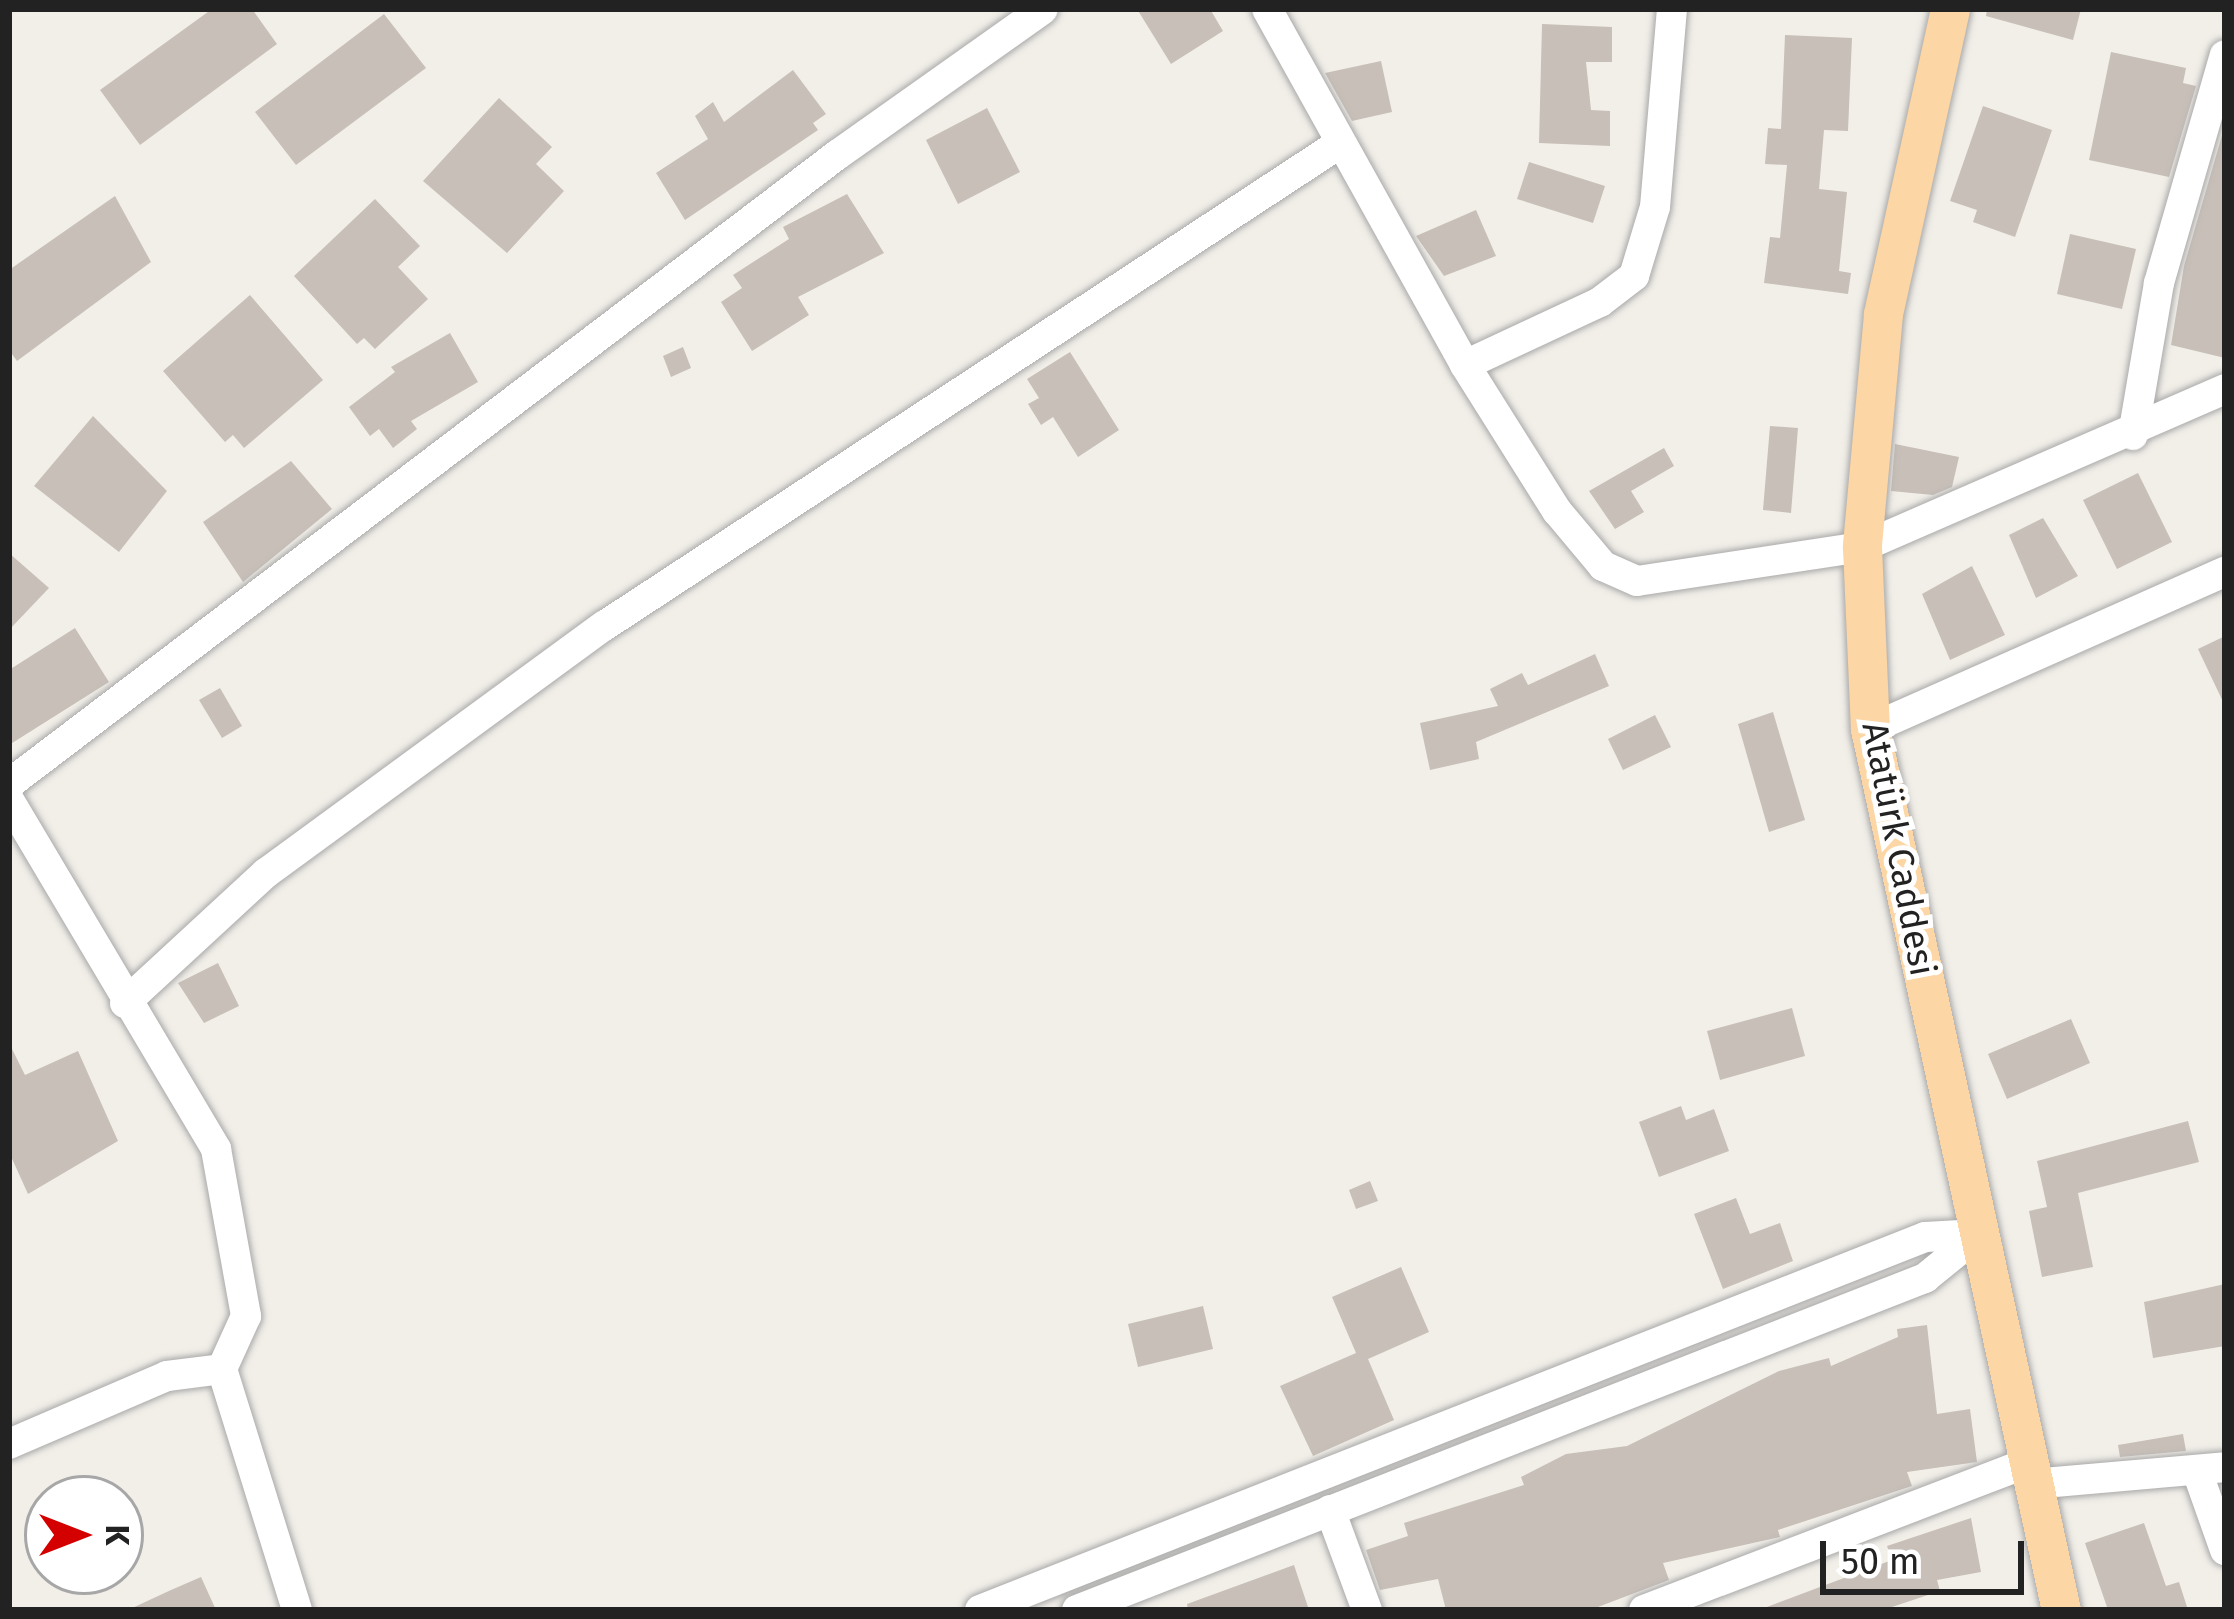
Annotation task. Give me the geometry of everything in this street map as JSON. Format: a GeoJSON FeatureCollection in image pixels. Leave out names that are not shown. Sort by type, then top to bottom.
{"type":"FeatureCollection","features":[{"type":"Feature","properties":{"kind":"main road","name":"Atatürk Caddesi"},"geometry":{"type":"LineString","coordinates":[[1950,9],[1883,314],[1862,547],[1870,729],[2061,1610]]}},
{"type":"Feature","properties":{"kind":"street"},"geometry":{"type":"LineString","coordinates":[[9,784],[837,155],[1043,9]]}},
{"type":"Feature","properties":{"kind":"street"},"geometry":{"type":"LineString","coordinates":[[1267,9],[1465,364],[1557,512],[1603,566],[1637,581],[1862,547],[2133,435],[2225,389]]}},
{"type":"Feature","properties":{"kind":"street"},"geometry":{"type":"LineString","coordinates":[[1465,364],[1600,302],[1634,276],[1649,246],[1655,207],[1672,9]]}},
{"type":"Feature","properties":{"kind":"street"},"geometry":{"type":"LineString","coordinates":[[2133,435],[2159,283],[2225,55]]}},
{"type":"Feature","properties":{"kind":"street"},"geometry":{"type":"LineString","coordinates":[[125,1003],[266,873],[604,626],[1339,145]]}},
{"type":"Feature","properties":{"kind":"street"},"geometry":{"type":"LineString","coordinates":[[1870,729],[2225,572]]}},
{"type":"Feature","properties":{"kind":"street"},"geometry":{"type":"LineString","coordinates":[[9,800],[125,1003],[216,1149],[246,1316],[222,1369],[297,1610]]}},
{"type":"Feature","properties":{"kind":"street"},"geometry":{"type":"LineString","coordinates":[[1077,1610],[1924,1278],[1979,1234]]}},
{"type":"Feature","properties":{"kind":"street"},"geometry":{"type":"LineString","coordinates":[[980,1610],[1925,1237],[1979,1234]]}},
{"type":"Feature","properties":{"kind":"street"},"geometry":{"type":"LineString","coordinates":[[9,1444],[167,1376],[222,1369]]}},
{"type":"Feature","properties":{"kind":"street"},"geometry":{"type":"LineString","coordinates":[[1644,1610],[2028,1474],[2211,1469],[2225,1550]]}},
{"type":"Feature","properties":{"kind":"street"},"geometry":{"type":"LineString","coordinates":[[1330,1510],[1366,1610]]}},
{"type":"Feature","properties":{"kind":"building"},"geometry":{"type":"Polygon","coordinates":[[[212,9],[252,9],[277,44],[140,145],[100,90],[212,9]]]}},
{"type":"Feature","properties":{"kind":"building"},"geometry":{"type":"Polygon","coordinates":[[[1137,9],[1210,9],[1223,31],[1171,64],[1137,9]]]}},
{"type":"Feature","properties":{"kind":"building"},"geometry":{"type":"Polygon","coordinates":[[[1987,9],[2081,9],[2073,40],[1986,16],[1987,9]]]}},
{"type":"Feature","properties":{"kind":"building"},"geometry":{"type":"Polygon","coordinates":[[[384,14],[426,68],[296,165],[255,112],[384,14]]]}},
{"type":"Feature","properties":{"kind":"building"},"geometry":{"type":"Polygon","coordinates":[[[1542,24],[1612,27],[1612,62],[1586,62],[1591,110],[1610,111],[1610,146],[1539,143],[1542,24]]]}},
{"type":"Feature","properties":{"kind":"building"},"geometry":{"type":"Polygon","coordinates":[[[1785,35],[1852,38],[1848,131],[1824,130],[1819,189],[1847,192],[1839,271],[1851,273],[1848,294],[1764,283],[1770,237],[1780,238],[1787,165],[1765,164],[1768,128],[1781,129],[1785,35]]]}},
{"type":"Feature","properties":{"kind":"building"},"geometry":{"type":"Polygon","coordinates":[[[2111,52],[2186,68],[2183,83],[2196,86],[2169,177],[2089,160],[2111,52]]]}},
{"type":"Feature","properties":{"kind":"building"},"geometry":{"type":"Polygon","coordinates":[[[1381,61],[1392,112],[1352,121],[1325,73],[1381,61]]]}},
{"type":"Feature","properties":{"kind":"building"},"geometry":{"type":"Polygon","coordinates":[[[793,70],[826,114],[813,123],[818,130],[685,220],[656,173],[708,139],[695,116],[713,102],[724,122],[793,70]]]}},
{"type":"Feature","properties":{"kind":"building"},"geometry":{"type":"Polygon","coordinates":[[[499,98],[552,147],[536,164],[564,191],[507,253],[423,181],[499,98]]]}},
{"type":"Feature","properties":{"kind":"building"},"geometry":{"type":"Polygon","coordinates":[[[1983,106],[2052,130],[2015,237],[1973,222],[1977,210],[1950,201],[1983,106]]]}},
{"type":"Feature","properties":{"kind":"building"},"geometry":{"type":"Polygon","coordinates":[[[987,108],[1020,172],[958,204],[926,140],[987,108]]]}},
{"type":"Feature","properties":{"kind":"building"},"geometry":{"type":"Polygon","coordinates":[[[2225,125],[2225,358],[2171,345],[2184,266],[2225,125]]]}},
{"type":"Feature","properties":{"kind":"building"},"geometry":{"type":"Polygon","coordinates":[[[1529,162],[1605,186],[1593,223],[1517,199],[1529,162]]]}},
{"type":"Feature","properties":{"kind":"building"},"geometry":{"type":"Polygon","coordinates":[[[847,194],[884,253],[798,297],[809,315],[752,351],[721,302],[742,288],[733,275],[789,239],[783,227],[847,194]]]}},
{"type":"Feature","properties":{"kind":"building"},"geometry":{"type":"Polygon","coordinates":[[[115,196],[151,262],[17,361],[9,350],[9,270],[115,196]]]}},
{"type":"Feature","properties":{"kind":"building"},"geometry":{"type":"Polygon","coordinates":[[[375,199],[420,246],[398,267],[428,299],[375,349],[364,338],[357,344],[294,276],[375,199]]]}},
{"type":"Feature","properties":{"kind":"building"},"geometry":{"type":"Polygon","coordinates":[[[1476,210],[1496,256],[1444,276],[1416,236],[1476,210]]]}},
{"type":"Feature","properties":{"kind":"building"},"geometry":{"type":"Polygon","coordinates":[[[2070,234],[2136,249],[2122,309],[2057,294],[2070,234]]]}},
{"type":"Feature","properties":{"kind":"building"},"geometry":{"type":"Polygon","coordinates":[[[250,295],[323,380],[244,448],[233,435],[225,442],[163,371],[250,295]]]}},
{"type":"Feature","properties":{"kind":"building"},"geometry":{"type":"Polygon","coordinates":[[[450,333],[478,382],[411,421],[417,429],[393,448],[379,429],[370,436],[349,407],[395,372],[391,367],[450,333]]]}},
{"type":"Feature","properties":{"kind":"building"},"geometry":{"type":"Polygon","coordinates":[[[683,347],[691,368],[671,377],[663,356],[683,347]]]}},
{"type":"Feature","properties":{"kind":"building"},"geometry":{"type":"Polygon","coordinates":[[[1070,352],[1119,430],[1078,457],[1053,417],[1041,425],[1028,404],[1039,398],[1027,379],[1070,352]]]}},
{"type":"Feature","properties":{"kind":"building"},"geometry":{"type":"Polygon","coordinates":[[[93,416],[167,491],[119,552],[34,486],[93,416]]]}},
{"type":"Feature","properties":{"kind":"building"},"geometry":{"type":"Polygon","coordinates":[[[1770,426],[1798,428],[1791,513],[1763,510],[1770,426]]]}},
{"type":"Feature","properties":{"kind":"building"},"geometry":{"type":"Polygon","coordinates":[[[1895,444],[1959,457],[1952,487],[1933,495],[1891,491],[1895,444]]]}},
{"type":"Feature","properties":{"kind":"building"},"geometry":{"type":"Polygon","coordinates":[[[1664,448],[1674,466],[1631,491],[1644,512],[1615,529],[1589,491],[1664,448]]]}},
{"type":"Feature","properties":{"kind":"building"},"geometry":{"type":"Polygon","coordinates":[[[291,461],[332,509],[243,582],[203,522],[291,461]]]}},
{"type":"Feature","properties":{"kind":"building"},"geometry":{"type":"Polygon","coordinates":[[[2138,473],[2172,542],[2117,569],[2083,500],[2138,473]]]}},
{"type":"Feature","properties":{"kind":"building"},"geometry":{"type":"Polygon","coordinates":[[[2043,518],[2078,576],[2036,598],[2009,535],[2043,518]]]}},
{"type":"Feature","properties":{"kind":"building"},"geometry":{"type":"Polygon","coordinates":[[[9,553],[49,588],[9,630],[9,553]]]}},
{"type":"Feature","properties":{"kind":"building"},"geometry":{"type":"Polygon","coordinates":[[[1972,566],[2005,635],[1950,660],[1922,594],[1972,566]]]}},
{"type":"Feature","properties":{"kind":"building"},"geometry":{"type":"Polygon","coordinates":[[[75,628],[109,682],[9,745],[9,670],[75,628]]]}},
{"type":"Feature","properties":{"kind":"building"},"geometry":{"type":"Polygon","coordinates":[[[2225,636],[2225,706],[2198,649],[2225,636]]]}},
{"type":"Feature","properties":{"kind":"building"},"geometry":{"type":"Polygon","coordinates":[[[1595,654],[1609,686],[1476,742],[1479,759],[1430,770],[1420,723],[1498,706],[1490,689],[1522,673],[1528,685],[1595,654]]]}},
{"type":"Feature","properties":{"kind":"building"},"geometry":{"type":"Polygon","coordinates":[[[220,688],[242,726],[222,738],[199,700],[220,688]]]}},
{"type":"Feature","properties":{"kind":"building"},"geometry":{"type":"Polygon","coordinates":[[[1773,712],[1805,820],[1769,832],[1738,724],[1773,712]]]}},
{"type":"Feature","properties":{"kind":"building"},"geometry":{"type":"Polygon","coordinates":[[[1655,715],[1671,747],[1623,770],[1608,739],[1655,715]]]}},
{"type":"Feature","properties":{"kind":"building"},"geometry":{"type":"Polygon","coordinates":[[[218,963],[239,1006],[204,1023],[178,983],[218,963]]]}},
{"type":"Feature","properties":{"kind":"building"},"geometry":{"type":"Polygon","coordinates":[[[1792,1008],[1805,1056],[1720,1080],[1707,1031],[1792,1008]]]}},
{"type":"Feature","properties":{"kind":"building"},"geometry":{"type":"Polygon","coordinates":[[[2071,1019],[2090,1063],[2007,1099],[1988,1054],[2071,1019]]]}},
{"type":"Feature","properties":{"kind":"building"},"geometry":{"type":"Polygon","coordinates":[[[9,1043],[25,1075],[78,1051],[118,1141],[28,1194],[9,1152],[9,1043]]]}},
{"type":"Feature","properties":{"kind":"building"},"geometry":{"type":"Polygon","coordinates":[[[1681,1106],[1686,1120],[1714,1109],[1729,1151],[1659,1177],[1639,1122],[1681,1106]]]}},
{"type":"Feature","properties":{"kind":"building"},"geometry":{"type":"Polygon","coordinates":[[[2188,1121],[2199,1162],[2078,1193],[2093,1267],[2042,1277],[2029,1211],[2047,1207],[2037,1161],[2188,1121]]]}},
{"type":"Feature","properties":{"kind":"building"},"geometry":{"type":"Polygon","coordinates":[[[1370,1181],[1378,1201],[1356,1209],[1349,1190],[1370,1181]]]}},
{"type":"Feature","properties":{"kind":"building"},"geometry":{"type":"Polygon","coordinates":[[[1736,1198],[1750,1234],[1780,1223],[1793,1261],[1723,1289],[1694,1214],[1736,1198]]]}},
{"type":"Feature","properties":{"kind":"building"},"geometry":{"type":"Polygon","coordinates":[[[1401,1267],[1429,1332],[1368,1359],[1394,1420],[1313,1456],[1280,1386],[1356,1353],[1332,1297],[1401,1267]]]}},
{"type":"Feature","properties":{"kind":"building"},"geometry":{"type":"Polygon","coordinates":[[[2225,1284],[2225,1346],[2153,1358],[2144,1302],[2225,1284]]]}},
{"type":"Feature","properties":{"kind":"building"},"geometry":{"type":"Polygon","coordinates":[[[1203,1306],[1213,1349],[1138,1367],[1128,1324],[1203,1306]]]}},
{"type":"Feature","properties":{"kind":"building"},"geometry":{"type":"Polygon","coordinates":[[[1927,1325],[1937,1414],[1970,1409],[1977,1462],[1907,1472],[1912,1486],[1778,1530],[1780,1537],[1663,1563],[1669,1580],[1590,1610],[1446,1610],[1438,1579],[1380,1590],[1366,1550],[1408,1536],[1404,1523],[1524,1485],[1521,1477],[1566,1454],[1627,1446],[1779,1371],[1829,1358],[1831,1366],[1898,1337],[1897,1329],[1927,1325]]]}},
{"type":"Feature","properties":{"kind":"building"},"geometry":{"type":"Polygon","coordinates":[[[2183,1434],[2186,1451],[2120,1457],[2118,1445],[2183,1434]]]}},
{"type":"Feature","properties":{"kind":"building"},"geometry":{"type":"Polygon","coordinates":[[[1971,1518],[1981,1572],[1937,1580],[1940,1591],[1883,1610],[1759,1610],[1892,1560],[1887,1546],[1971,1518]]]}},
{"type":"Feature","properties":{"kind":"building"},"geometry":{"type":"Polygon","coordinates":[[[2144,1523],[2166,1586],[2179,1582],[2188,1610],[2108,1610],[2085,1543],[2144,1523]]]}},
{"type":"Feature","properties":{"kind":"building"},"geometry":{"type":"Polygon","coordinates":[[[1294,1565],[1309,1610],[1188,1610],[1187,1604],[1294,1565]]]}},
{"type":"Feature","properties":{"kind":"building"},"geometry":{"type":"Polygon","coordinates":[[[201,1577],[216,1610],[128,1610],[171,1590],[201,1577]]]}}]}
